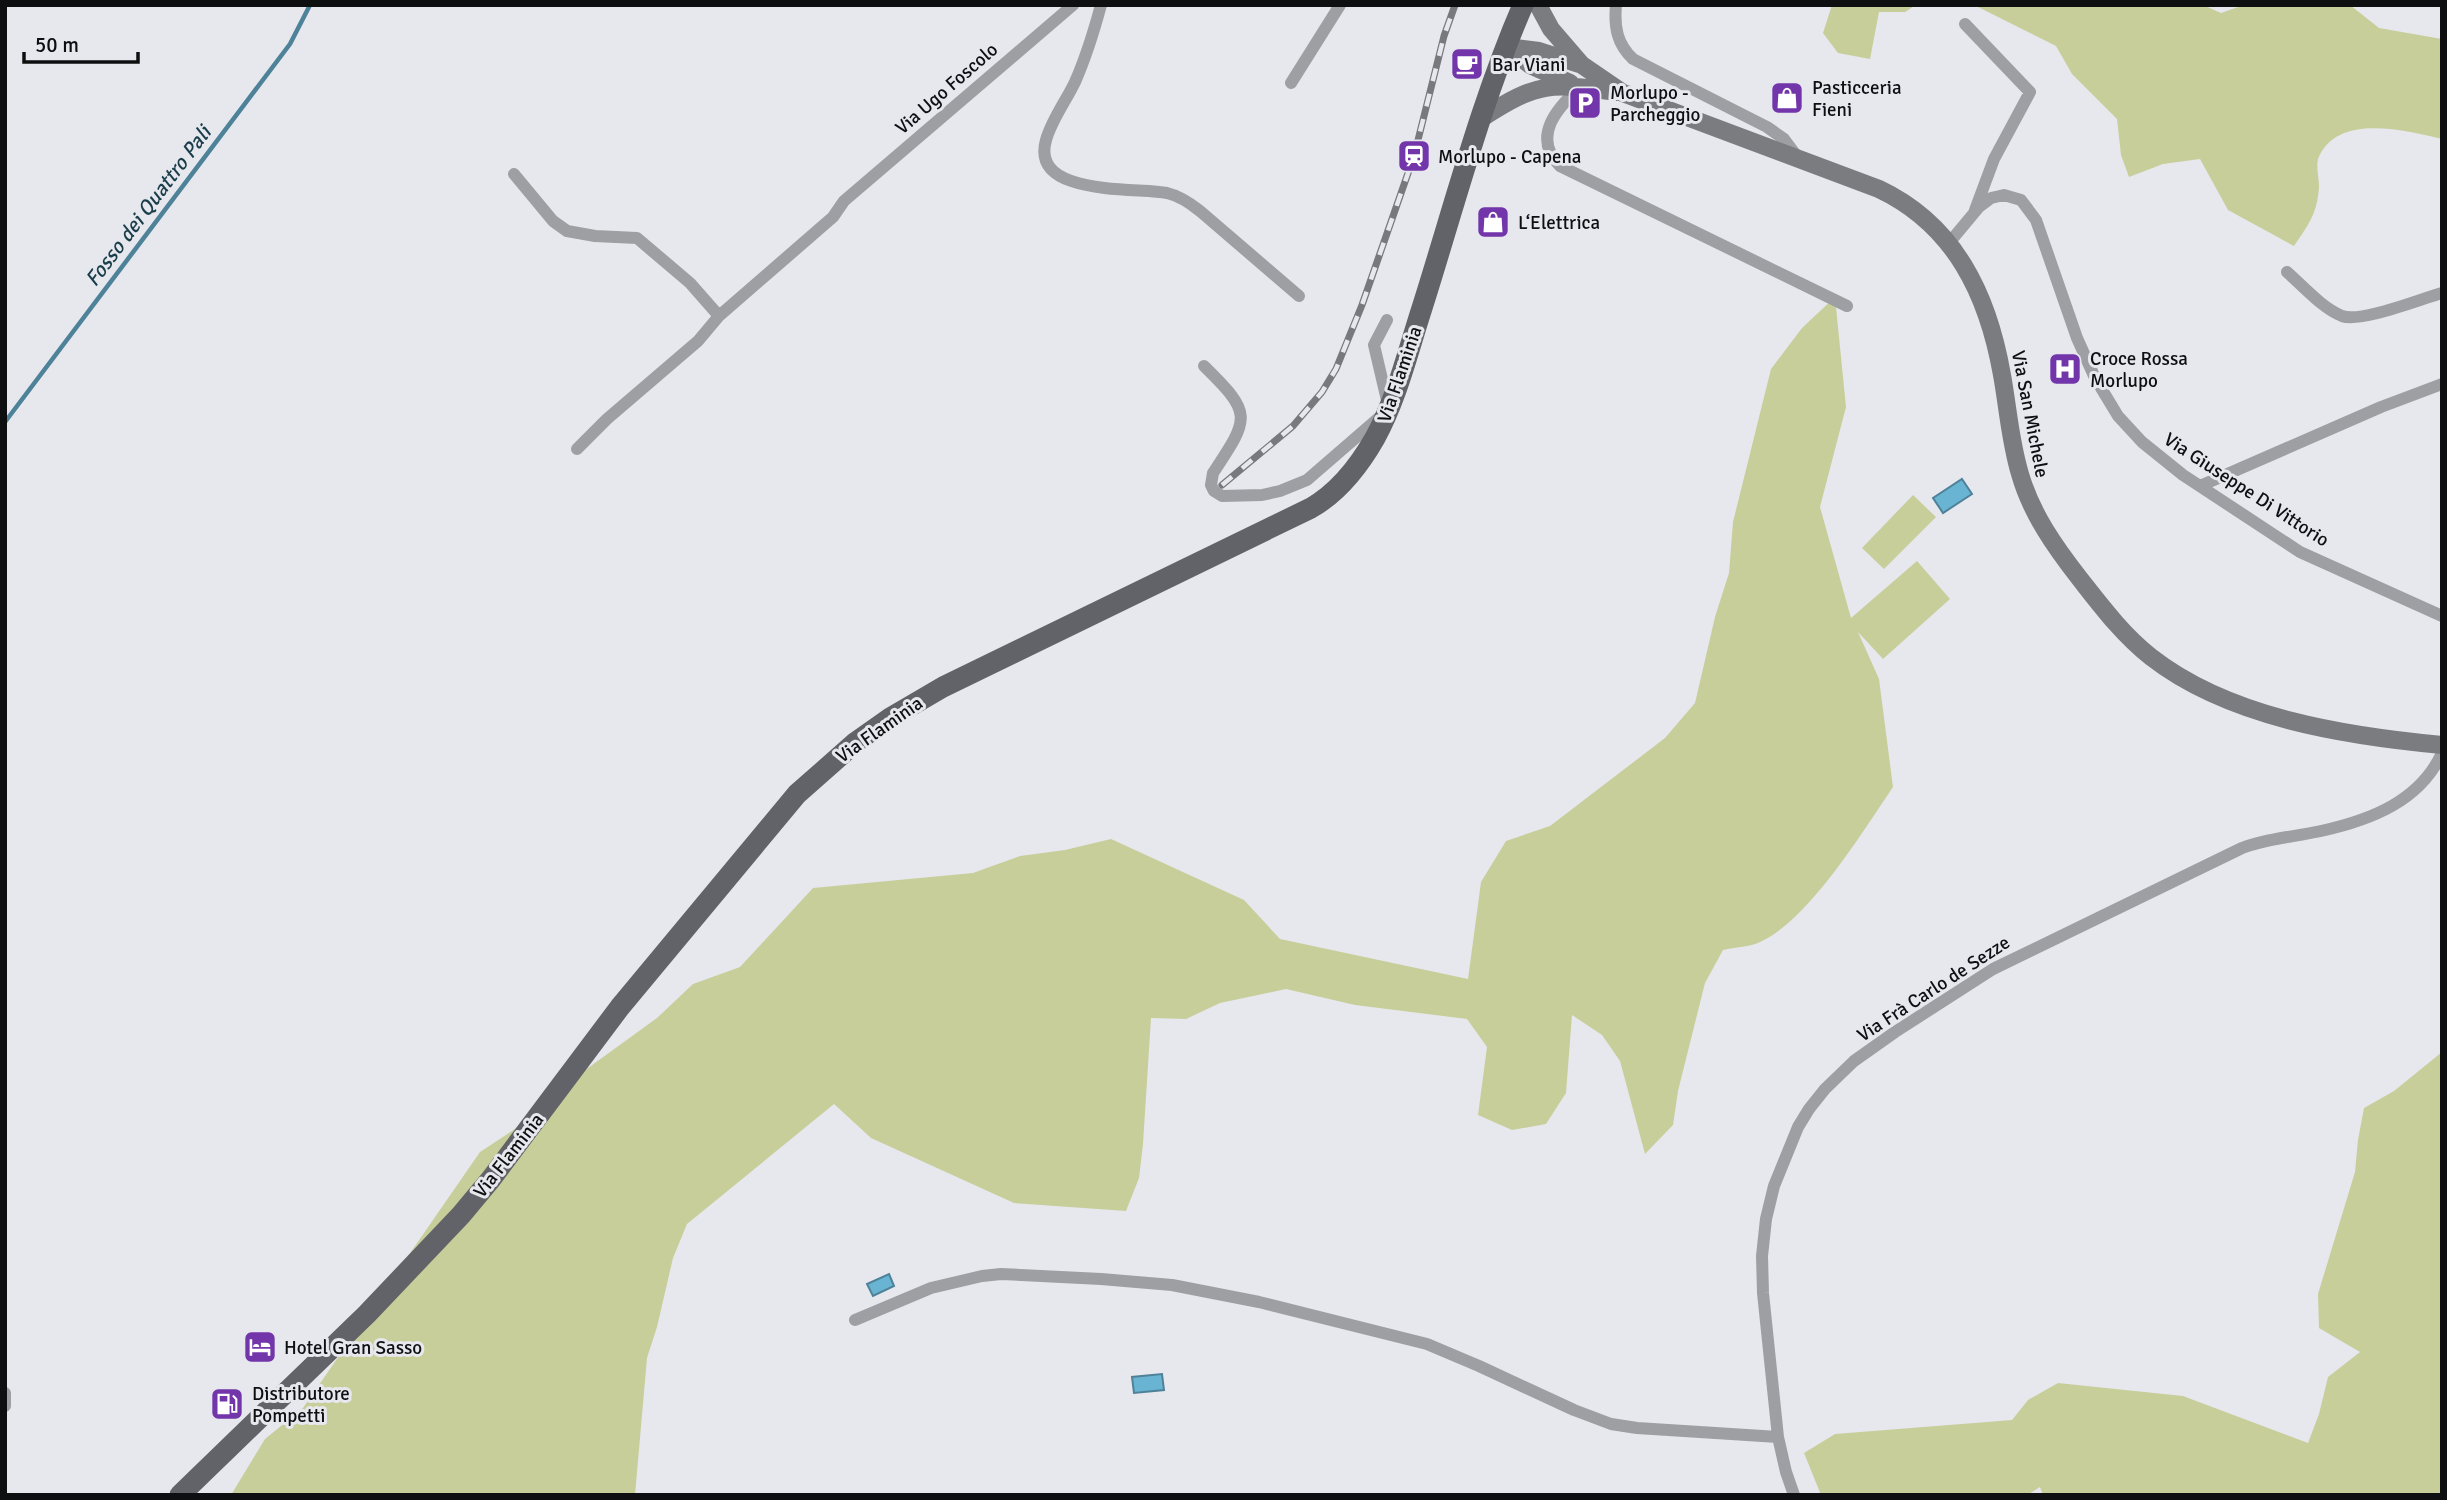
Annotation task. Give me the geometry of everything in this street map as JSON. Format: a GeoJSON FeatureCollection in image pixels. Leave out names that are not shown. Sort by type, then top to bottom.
{"type":"FeatureCollection","features":[{"type":"Feature","properties":{"kind":"main road","name":"Via Flaminia"},"geometry":{"type":"LineString","coordinates":[[180,1495],[368,1314],[461,1215],[620,1007],[771,824],[821,772],[856,741],[943,687],[1318,503],[1352,472],[1376,437],[1389,409],[1482,118],[1524,7]]}},
{"type":"Feature","properties":{"kind":"main road"},"geometry":{"type":"LineString","coordinates":[[1524,7],[1551,29],[1582,65],[1623,93]]}},
{"type":"Feature","properties":{"kind":"main road"},"geometry":{"type":"LineString","coordinates":[[1507,47],[1539,51],[1582,65]]}},
{"type":"Feature","properties":{"kind":"main road"},"geometry":{"type":"LineString","coordinates":[[1507,47],[1530,65],[1580,87]]}},
{"type":"Feature","properties":{"kind":"main road"},"geometry":{"type":"LineString","coordinates":[[1482,118],[1518,95],[1537,88],[1580,87],[1623,93]]}},
{"type":"Feature","properties":{"kind":"main road","name":"Via San Michele"},"geometry":{"type":"LineString","coordinates":[[1623,93],[1868,184],[1899,199],[1931,223],[1950,243],[1970,275],[1991,327],[2002,374],[2014,450],[2029,499],[2057,549],[2122,630],[2170,671],[2234,702],[2343,732],[2442,745]]}},
{"type":"Feature","properties":{"kind":"street","name":"Via Ugo Foscolo"},"geometry":{"type":"LineString","coordinates":[[577,449],[607,419],[698,341],[719,316],[833,217],[844,201],[1073,5]]}},
{"type":"Feature","properties":{"kind":"street"},"geometry":{"type":"LineString","coordinates":[[1101,5],[1083,63],[1047,138],[1045,153],[1050,166],[1063,178],[1083,186],[1162,192],[1184,199],[1299,296]]}},
{"type":"Feature","properties":{"kind":"street"},"geometry":{"type":"LineString","coordinates":[[1291,83],[1340,5]]}},
{"type":"Feature","properties":{"kind":"street"},"geometry":{"type":"LineString","coordinates":[[1616,5],[1617,36],[1633,59],[1767,127],[1784,139],[1799,159]]}},
{"type":"Feature","properties":{"kind":"street","name":"Via Giuseppe Di Vittorio"},"geometry":{"type":"LineString","coordinates":[[1965,24],[2030,92],[1989,171],[1974,214]]}},
{"type":"Feature","properties":{"kind":"street"},"geometry":{"type":"LineString","coordinates":[[1580,87],[1558,108],[1549,129],[1549,149],[1560,166],[1847,306]]}},
{"type":"Feature","properties":{"kind":"street"},"geometry":{"type":"LineString","coordinates":[[514,174],[531,191],[553,221],[566,231],[595,236],[637,238],[690,283],[719,316]]}},
{"type":"Feature","properties":{"kind":"street","name":"Via Giuseppe Di Vittorio"},"geometry":{"type":"LineString","coordinates":[[1950,243],[1984,202],[1998,195],[2015,197],[2029,207],[2040,230],[2077,338],[2106,398],[2142,443],[2167,464],[2301,552],[2439,611]]}},
{"type":"Feature","properties":{"kind":"street"},"geometry":{"type":"LineString","coordinates":[[2287,272],[2330,309],[2350,318],[2367,316],[2442,293]]}},
{"type":"Feature","properties":{"kind":"street"},"geometry":{"type":"LineString","coordinates":[[1204,366],[1234,398],[1241,412],[1242,422],[1236,439],[1210,479],[1214,491],[1222,496],[1262,495],[1280,491],[1307,480],[1389,409],[1374,345],[1387,320]]}},
{"type":"Feature","properties":{"kind":"street"},"geometry":{"type":"LineString","coordinates":[[2200,486],[2381,407],[2442,384]]}},
{"type":"Feature","properties":{"kind":"street","name":"Via Frà Carlo de Sezze"},"geometry":{"type":"LineString","coordinates":[[1794,1495],[1778,1437],[1763,1293],[1763,1239],[1774,1186],[1791,1144],[1809,1109],[1825,1089],[1854,1061],[1993,969],[2242,848],[2274,838],[2336,827],[2397,803],[2420,788],[2442,753]]}},
{"type":"Feature","properties":{"kind":"street"},"geometry":{"type":"LineString","coordinates":[[855,1320],[931,1288],[982,1276],[1001,1274],[1172,1285],[1259,1302],[1427,1344],[1611,1424],[1778,1437]]}},
{"type":"Feature","properties":{"kind":"street"},"geometry":{"type":"LineString","coordinates":[[5,1393],[5,1406]]}},
{"type":"Feature","properties":{"kind":"green space"},"geometry":{"type":"Polygon","coordinates":[[[1832,5],[1916,5],[1905,12],[1879,12],[1870,59],[1838,53],[1823,33],[1832,5]]]}},
{"type":"Feature","properties":{"kind":"green space"},"geometry":{"type":"Polygon","coordinates":[[[1974,5],[2203,5],[2221,13],[2244,5],[2350,5],[2379,28],[2442,39],[2442,139],[2374,128],[2340,135],[2327,144],[2318,159],[2319,187],[2314,212],[2294,246],[2228,210],[2200,159],[2163,164],[2129,177],[2121,155],[2117,119],[2072,74],[2056,46],[1974,5]]]}},
{"type":"Feature","properties":{"kind":"green space"},"geometry":{"type":"Polygon","coordinates":[[[1835,297],[1846,407],[1820,507],[1851,618],[1917,561],[1950,599],[1883,659],[1858,632],[1879,679],[1893,787],[1834,873],[1797,915],[1779,931],[1760,942],[1723,950],[1705,983],[1678,1091],[1673,1125],[1645,1154],[1620,1061],[1602,1035],[1572,1015],[1566,1093],[1546,1124],[1512,1130],[1478,1115],[1487,1047],[1467,1019],[1355,1005],[1286,989],[1220,1003],[1186,1019],[1151,1018],[1139,1178],[1126,1211],[1014,1203],[871,1138],[834,1104],[687,1224],[673,1258],[647,1358],[635,1495],[231,1495],[265,1439],[303,1408],[480,1152],[524,1123],[559,1089],[657,1018],[693,984],[740,967],[813,888],[973,873],[1020,856],[1065,850],[1111,839],[1244,900],[1280,939],[1468,979],[1481,882],[1506,841],[1550,826],[1665,738],[1695,703],[1715,617],[1729,573],[1733,522],[1771,369],[1802,328],[1835,297]]]}},
{"type":"Feature","properties":{"kind":"green space"},"geometry":{"type":"Polygon","coordinates":[[[1913,495],[1936,517],[1884,569],[1862,548],[1913,495]]]}},
{"type":"Feature","properties":{"kind":"green space"},"geometry":{"type":"Polygon","coordinates":[[[2442,1052],[2442,1495],[2043,1495],[2040,1487],[2027,1495],[1821,1495],[1804,1453],[1835,1434],[2012,1420],[2028,1400],[2058,1383],[2183,1396],[2308,1443],[2319,1414],[2328,1377],[2360,1352],[2319,1328],[2318,1294],[2355,1172],[2364,1108],[2394,1091],[2442,1052]]]}},
{"type":"Feature","properties":{"kind":"water"},"geometry":{"type":"Polygon","coordinates":[[[1962,479],[1972,494],[1943,513],[1933,498],[1962,479]]]}},
{"type":"Feature","properties":{"kind":"water"},"geometry":{"type":"Polygon","coordinates":[[[889,1274],[894,1286],[873,1296],[867,1284],[889,1274]]]}},
{"type":"Feature","properties":{"kind":"water"},"geometry":{"type":"Polygon","coordinates":[[[1162,1374],[1164,1390],[1134,1393],[1132,1377],[1162,1374]]]}},
{"type":"Feature","properties":{"kind":"waterway","name":"Fosso dei Quattro Pali"},"geometry":{"type":"LineString","coordinates":[[5,422],[290,44],[310,5]]}},
{"type":"Feature","properties":{"kind":"railway"},"geometry":{"type":"LineString","coordinates":[[1222,485],[1293,426],[1322,392],[1336,369],[1362,305],[1414,156],[1444,36],[1455,5]]}},
{"type":"Feature","properties":{"kind":"place","name":"Bar Viani"},"geometry":{"type":"Point","coordinates":[1467,64]}},
{"type":"Feature","properties":{"kind":"place","name":"Pasticceria Fieni"},"geometry":{"type":"Point","coordinates":[1787,98]}},
{"type":"Feature","properties":{"kind":"place","name":"Morlupo - Parcheggio"},"geometry":{"type":"Point","coordinates":[1585,103]}},
{"type":"Feature","properties":{"kind":"place","name":"Morlupo - Capena"},"geometry":{"type":"Point","coordinates":[1414,156]}},
{"type":"Feature","properties":{"kind":"place","name":"L‘Elettrica"},"geometry":{"type":"Point","coordinates":[1493,222]}},
{"type":"Feature","properties":{"kind":"place","name":"Croce Rossa Morlupo"},"geometry":{"type":"Point","coordinates":[2065,369]}},
{"type":"Feature","properties":{"kind":"place","name":"Hotel Gran Sasso"},"geometry":{"type":"Point","coordinates":[260,1347]}},
{"type":"Feature","properties":{"kind":"place","name":"Distributore Pompetti"},"geometry":{"type":"Point","coordinates":[227,1404]}}]}
